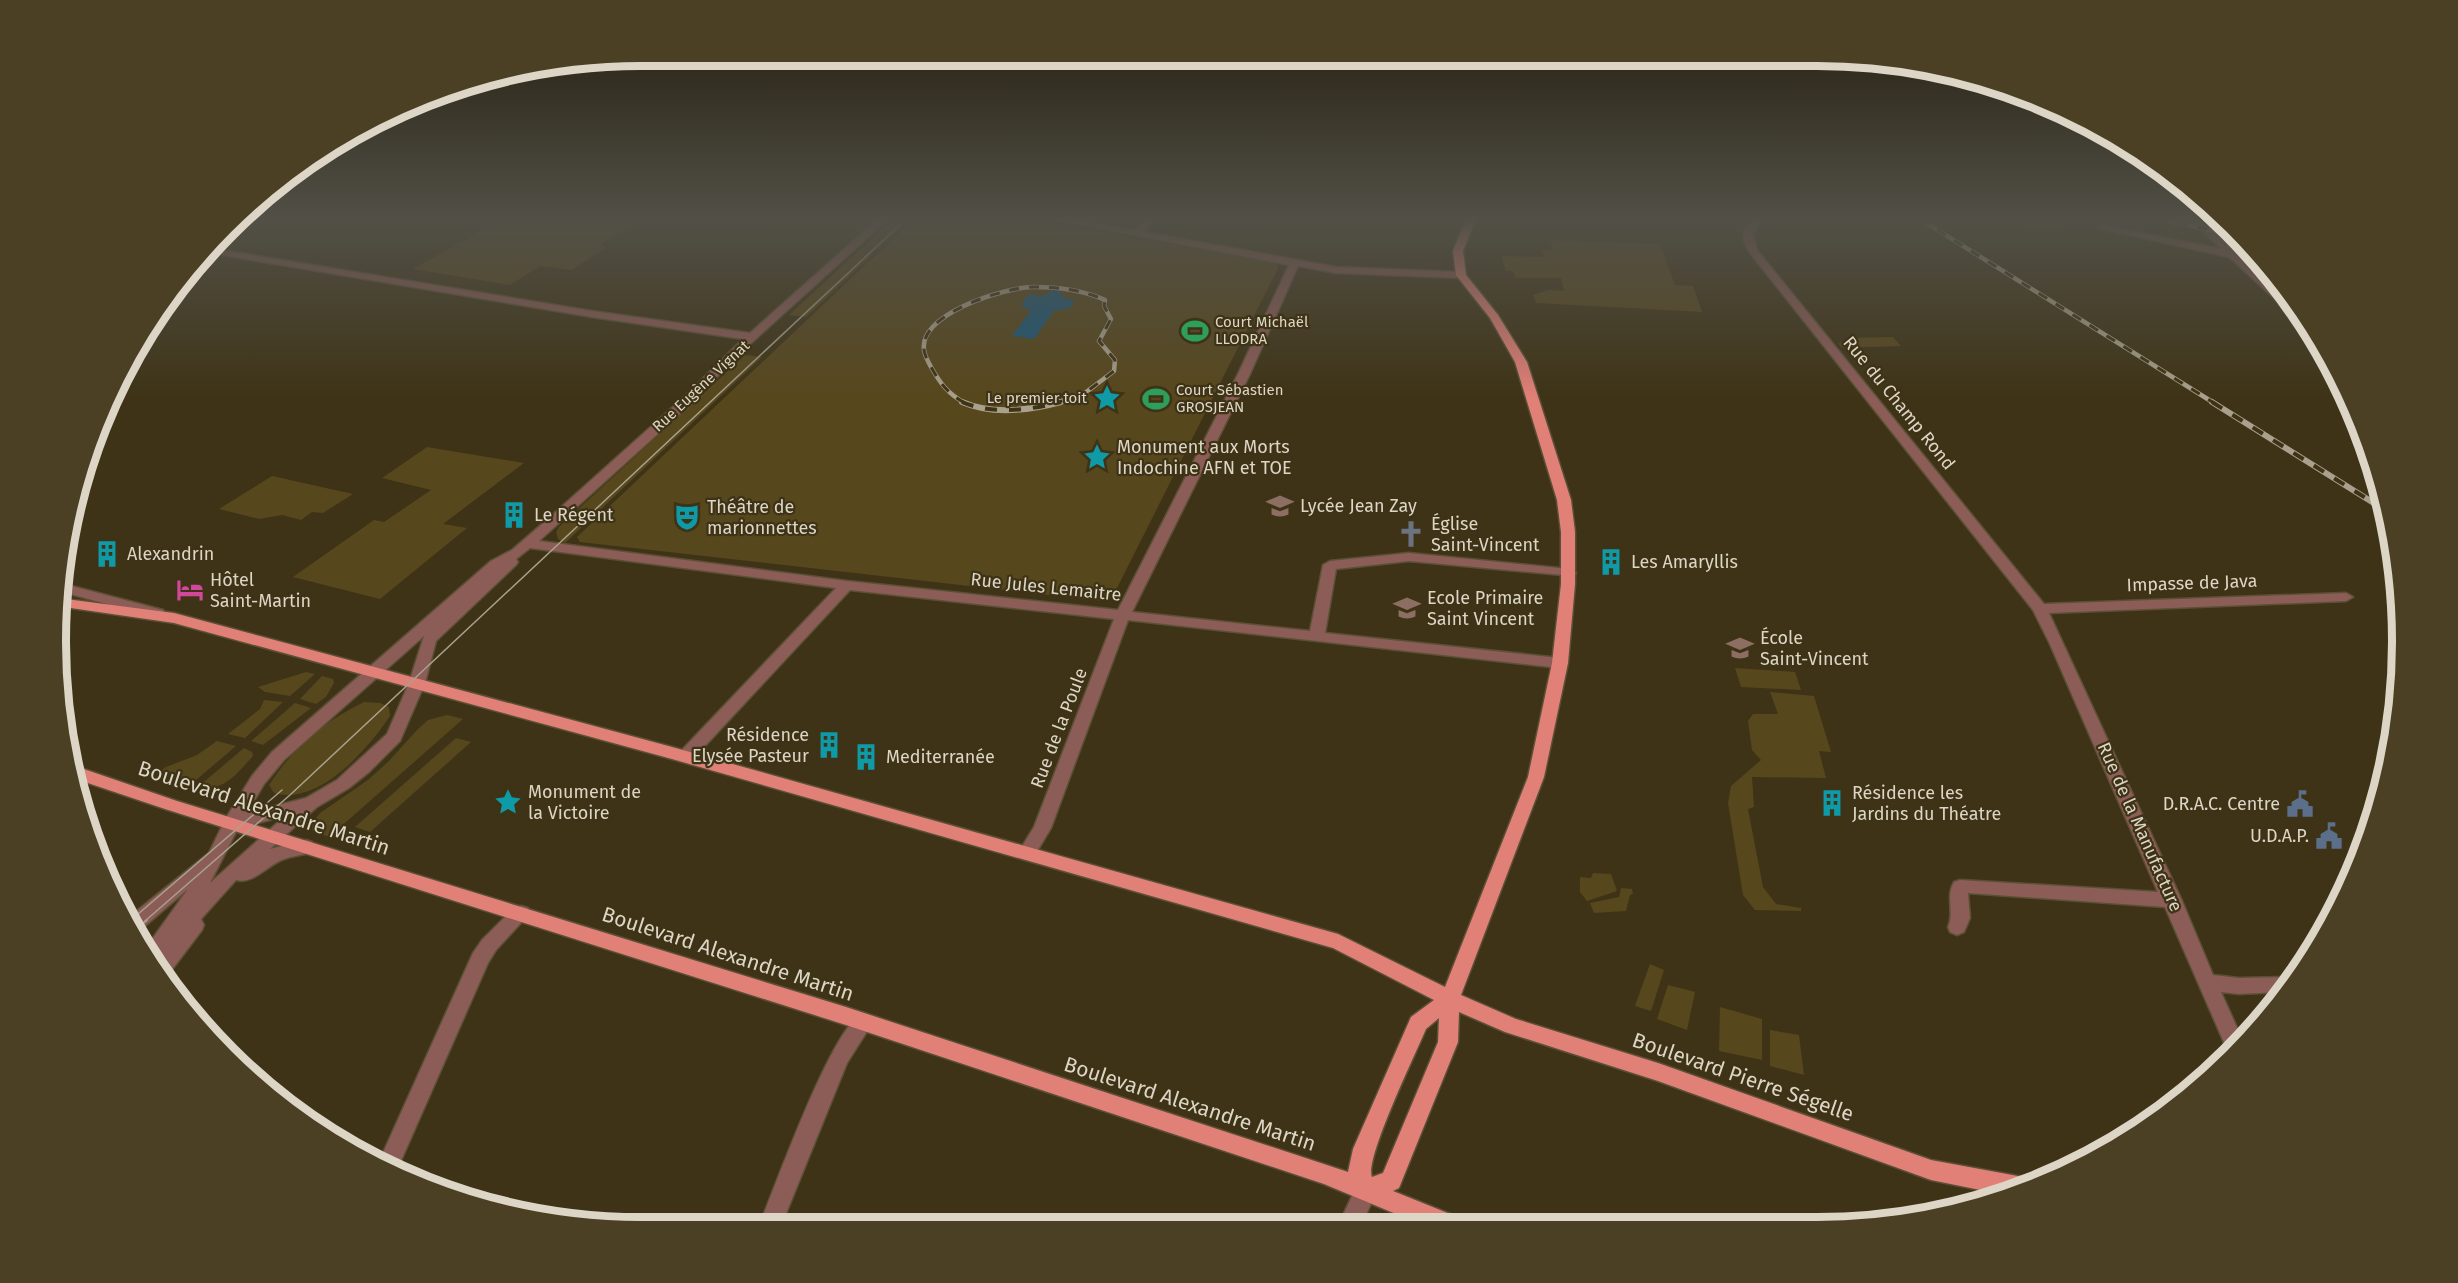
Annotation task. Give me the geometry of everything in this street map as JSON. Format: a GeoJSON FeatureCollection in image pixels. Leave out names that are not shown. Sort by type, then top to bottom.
{"type":"FeatureCollection","features":[{"type":"Feature","properties":{"kind":"main road"},"geometry":{"type":"LineString","coordinates":[[1366,1190],[1391,1181],[1448,1042],[1450,999],[1536,777],[1560,663],[1569,573],[1568,532],[1564,500],[1521,362],[1494,317],[1464,279]]}},
{"type":"Feature","properties":{"kind":"main road"},"geometry":{"type":"LineString","coordinates":[[67,603],[164,615],[685,757],[1338,942],[1450,999]]}},
{"type":"Feature","properties":{"kind":"main road","name":"Boulevard Alexandre Martin"},"geometry":{"type":"LineString","coordinates":[[82,774],[232,824],[863,1022],[1326,1174],[1366,1190]]}},
{"type":"Feature","properties":{"kind":"main road"},"geometry":{"type":"LineString","coordinates":[[1430,1217],[1366,1190],[1358,1172],[1364,1149],[1418,1023],[1450,999]]}},
{"type":"Feature","properties":{"kind":"main road","name":"Boulevard Pierre Ségelle"},"geometry":{"type":"LineString","coordinates":[[1450,999],[1512,1026],[1658,1072],[1931,1170],[2005,1185]]}},
{"type":"Feature","properties":{"kind":"street"},"geometry":{"type":"LineString","coordinates":[[381,279],[749,340]]}},
{"type":"Feature","properties":{"kind":"street","name":"Rue Eugène Vignat"},"geometry":{"type":"LineString","coordinates":[[311,802],[343,784],[394,736],[417,683],[429,639],[499,576],[523,548],[688,400],[749,340],[818,279]]}},
{"type":"Feature","properties":{"kind":"street","name":"Rue de la Poule"},"geometry":{"type":"LineString","coordinates":[[1027,853],[1042,828],[1123,616],[1244,374],[1287,279]]}},
{"type":"Feature","properties":{"kind":"street","name":"Rue du Champ Rond"},"geometry":{"type":"LineString","coordinates":[[1775,279],[2040,609]]}},
{"type":"Feature","properties":{"kind":"street"},"geometry":{"type":"LineString","coordinates":[[2258,279],[2275,294]]}},
{"type":"Feature","properties":{"kind":"street"},"geometry":{"type":"LineString","coordinates":[[686,329],[740,331],[764,328]]}},
{"type":"Feature","properties":{"kind":"street","name":"Rue Eugène Vignat"},"geometry":{"type":"LineString","coordinates":[[155,949],[194,895],[258,780],[278,756],[496,564],[523,548]]}},
{"type":"Feature","properties":{"kind":"street","name":"Rue Jules Lemaitre"},"geometry":{"type":"LineString","coordinates":[[523,548],[1560,663]]}},
{"type":"Feature","properties":{"kind":"street"},"geometry":{"type":"LineString","coordinates":[[1317,636],[1330,565],[1409,557],[1569,573]]}},
{"type":"Feature","properties":{"kind":"street"},"geometry":{"type":"LineString","coordinates":[[685,757],[847,585]]}},
{"type":"Feature","properties":{"kind":"street"},"geometry":{"type":"LineString","coordinates":[[69,590],[164,615]]}},
{"type":"Feature","properties":{"kind":"street","name":"Impasse de Java"},"geometry":{"type":"LineString","coordinates":[[2040,609],[2346,597]]}},
{"type":"Feature","properties":{"kind":"street","name":"Rue de la Manufacture"},"geometry":{"type":"LineString","coordinates":[[2040,609],[2173,901],[2232,1039]]}},
{"type":"Feature","properties":{"kind":"street"},"geometry":{"type":"LineString","coordinates":[[353,666],[390,658]]}},
{"type":"Feature","properties":{"kind":"street"},"geometry":{"type":"LineString","coordinates":[[232,824],[311,802]]}},
{"type":"Feature","properties":{"kind":"street"},"geometry":{"type":"LineString","coordinates":[[161,958],[214,890],[311,802]]}},
{"type":"Feature","properties":{"kind":"street"},"geometry":{"type":"LineString","coordinates":[[166,965],[205,911],[225,889],[249,869],[277,854],[306,847]]}},
{"type":"Feature","properties":{"kind":"street"},"geometry":{"type":"LineString","coordinates":[[138,921],[218,853]]}},
{"type":"Feature","properties":{"kind":"street"},"geometry":{"type":"LineString","coordinates":[[1957,927],[1962,918],[1958,892],[1960,887],[1968,886],[2173,901]]}},
{"type":"Feature","properties":{"kind":"street"},"geometry":{"type":"LineString","coordinates":[[391,1160],[480,959],[489,945],[521,913]]}},
{"type":"Feature","properties":{"kind":"street"},"geometry":{"type":"LineString","coordinates":[[2207,982],[2240,986],[2278,984]]}},
{"type":"Feature","properties":{"kind":"street"},"geometry":{"type":"LineString","coordinates":[[774,1217],[839,1058],[863,1022]]}},
{"type":"Feature","properties":{"kind":"street"},"geometry":{"type":"LineString","coordinates":[[1353,1217],[1366,1190]]}},
{"type":"Feature","properties":{"kind":"shaded area"},"geometry":{"type":"Polygon","coordinates":[[[473,279],[520,279],[510,285],[473,279]]]}},
{"type":"Feature","properties":{"kind":"shaded area"},"geometry":{"type":"Polygon","coordinates":[[[828,279],[846,279],[806,317],[789,315],[828,279]]]}},
{"type":"Feature","properties":{"kind":"shaded area"},"geometry":{"type":"Polygon","coordinates":[[[851,279],[1273,279],[1112,598],[1103,601],[580,542],[577,537],[851,279]]]}},
{"type":"Feature","properties":{"kind":"shaded area"},"geometry":{"type":"Polygon","coordinates":[[[1561,279],[1673,279],[1675,285],[1693,286],[1702,312],[1536,303],[1533,295],[1548,290],[1564,291],[1561,279]]]}},
{"type":"Feature","properties":{"kind":"shaded area"},"geometry":{"type":"Polygon","coordinates":[[[1893,337],[1901,346],[1842,348],[1838,343],[1848,341],[1847,338],[1893,337]]]}},
{"type":"Feature","properties":{"kind":"shaded area"},"geometry":{"type":"Polygon","coordinates":[[[745,355],[762,357],[565,543],[558,539],[556,532],[559,527],[745,355]]]}},
{"type":"Feature","properties":{"kind":"shaded area"},"geometry":{"type":"Polygon","coordinates":[[[427,447],[524,463],[443,524],[467,528],[380,599],[293,577],[374,520],[384,522],[431,490],[382,478],[427,447]]]}},
{"type":"Feature","properties":{"kind":"shaded area"},"geometry":{"type":"Polygon","coordinates":[[[272,476],[353,494],[323,513],[312,512],[301,520],[282,515],[259,519],[219,509],[272,476]]]}},
{"type":"Feature","properties":{"kind":"shaded area"},"geometry":{"type":"Polygon","coordinates":[[[1735,668],[1795,672],[1801,690],[1741,687],[1735,668]]]}},
{"type":"Feature","properties":{"kind":"shaded area"},"geometry":{"type":"Polygon","coordinates":[[[306,672],[315,674],[290,696],[265,692],[258,687],[306,672]]]}},
{"type":"Feature","properties":{"kind":"shaded area"},"geometry":{"type":"Polygon","coordinates":[[[322,676],[333,679],[334,683],[326,697],[316,704],[300,699],[322,676]]]}},
{"type":"Feature","properties":{"kind":"shaded area"},"geometry":{"type":"Polygon","coordinates":[[[1770,692],[1814,696],[1831,752],[1819,751],[1826,778],[1752,777],[1754,807],[1748,809],[1763,887],[1776,904],[1801,908],[1801,911],[1755,910],[1743,895],[1728,803],[1731,786],[1761,760],[1752,750],[1748,721],[1753,714],[1778,714],[1770,692]]]}},
{"type":"Feature","properties":{"kind":"shaded area"},"geometry":{"type":"Polygon","coordinates":[[[264,700],[283,702],[245,738],[228,734],[260,709],[264,700]]]}},
{"type":"Feature","properties":{"kind":"shaded area"},"geometry":{"type":"Polygon","coordinates":[[[364,702],[380,703],[389,707],[390,716],[355,759],[324,783],[308,791],[291,795],[274,793],[269,785],[299,747],[336,718],[364,702]]]}},
{"type":"Feature","properties":{"kind":"shaded area"},"geometry":{"type":"Polygon","coordinates":[[[295,703],[311,708],[263,745],[251,741],[295,703]]]}},
{"type":"Feature","properties":{"kind":"shaded area"},"geometry":{"type":"Polygon","coordinates":[[[447,715],[463,719],[329,837],[312,831],[312,823],[320,813],[368,780],[428,720],[447,715]]]}},
{"type":"Feature","properties":{"kind":"shaded area"},"geometry":{"type":"Polygon","coordinates":[[[456,738],[471,742],[370,832],[355,827],[456,738]]]}},
{"type":"Feature","properties":{"kind":"shaded area"},"geometry":{"type":"Polygon","coordinates":[[[217,741],[236,746],[190,785],[157,773],[197,755],[217,741]]]}},
{"type":"Feature","properties":{"kind":"shaded area"},"geometry":{"type":"Polygon","coordinates":[[[244,748],[252,752],[253,756],[236,775],[216,787],[198,787],[244,748]]]}},
{"type":"Feature","properties":{"kind":"shaded area"},"geometry":{"type":"Polygon","coordinates":[[[1593,873],[1611,874],[1617,891],[1587,901],[1580,892],[1580,877],[1591,878],[1593,873]]]}},
{"type":"Feature","properties":{"kind":"shaded area"},"geometry":{"type":"Polygon","coordinates":[[[1621,888],[1632,889],[1633,894],[1630,895],[1626,911],[1594,913],[1590,903],[1619,897],[1621,888]]]}},
{"type":"Feature","properties":{"kind":"shaded area"},"geometry":{"type":"Polygon","coordinates":[[[1650,964],[1664,970],[1651,1011],[1635,1006],[1650,964]]]}},
{"type":"Feature","properties":{"kind":"shaded area"},"geometry":{"type":"Polygon","coordinates":[[[1668,985],[1695,992],[1687,1030],[1657,1019],[1668,985]]]}},
{"type":"Feature","properties":{"kind":"shaded area"},"geometry":{"type":"Polygon","coordinates":[[[1720,1007],[1762,1019],[1762,1060],[1719,1051],[1720,1007]]]}},
{"type":"Feature","properties":{"kind":"shaded area"},"geometry":{"type":"Polygon","coordinates":[[[1770,1030],[1799,1035],[1804,1075],[1770,1066],[1770,1030]]]}},
{"type":"Feature","properties":{"kind":"water"},"geometry":{"type":"Polygon","coordinates":[[[1054,290],[1060,291],[1064,298],[1074,300],[1070,308],[1054,311],[1034,339],[1012,336],[1031,310],[1024,308],[1022,304],[1028,294],[1041,296],[1054,290]]]}},
{"type":"Feature","properties":{"kind":"tram line"},"geometry":{"type":"LineString","coordinates":[[145,921],[290,795],[842,279]]}},
{"type":"Feature","properties":{"kind":"tram line"},"geometry":{"type":"LineString","coordinates":[[136,916],[282,790]]}},
{"type":"Feature","properties":{"kind":"tram line"},"geometry":{"type":"LineString","coordinates":[[141,925],[147,920]]}},
{"type":"Feature","properties":{"kind":"railway"},"geometry":{"type":"LineString","coordinates":[[2016,279],[2214,403]]}},
{"type":"Feature","properties":{"kind":"railway"},"geometry":{"type":"LineString","coordinates":[[965,403],[945,388],[931,367],[925,356],[925,340],[933,327],[946,316],[964,306],[1003,292],[1033,287],[1070,290],[1105,300],[1104,306],[1111,319],[1099,341],[1115,360],[1114,371],[1085,393],[1056,403]]}},
{"type":"Feature","properties":{"kind":"railway"},"geometry":{"type":"LineString","coordinates":[[965,403],[986,409],[1012,410],[1061,402]]}},
{"type":"Feature","properties":{"kind":"railway"},"geometry":{"type":"LineString","coordinates":[[2212,402],[2375,504]]}},
{"type":"Feature","properties":{"kind":"place","name":"Court Michaël LLODRA"},"geometry":{"type":"Point","coordinates":[1195,331]}},
{"type":"Feature","properties":{"kind":"place","name":"Le premier toit"},"geometry":{"type":"Point","coordinates":[1107,398]}},
{"type":"Feature","properties":{"kind":"place","name":"Court Sébastien GROSJEAN"},"geometry":{"type":"Point","coordinates":[1156,399]}},
{"type":"Feature","properties":{"kind":"place","name":"Monument aux Morts Indochine AFN et TOE"},"geometry":{"type":"Point","coordinates":[1097,457]}},
{"type":"Feature","properties":{"kind":"place","name":"Lycée Jean Zay"},"geometry":{"type":"Point","coordinates":[1280,506]}},
{"type":"Feature","properties":{"kind":"place","name":"Le Régent"},"geometry":{"type":"Point","coordinates":[514,515]}},
{"type":"Feature","properties":{"kind":"place","name":"Théâtre de marionnettes"},"geometry":{"type":"Point","coordinates":[687,517]}},
{"type":"Feature","properties":{"kind":"place","name":"Église Saint-Vincent"},"geometry":{"type":"Point","coordinates":[1411,534]}},
{"type":"Feature","properties":{"kind":"place","name":"Alexandrin"},"geometry":{"type":"Point","coordinates":[107,554]}},
{"type":"Feature","properties":{"kind":"place","name":"Les Amaryllis"},"geometry":{"type":"Point","coordinates":[1611,562]}},
{"type":"Feature","properties":{"kind":"place","name":"Hôtel Saint-Martin"},"geometry":{"type":"Point","coordinates":[190,590]}},
{"type":"Feature","properties":{"kind":"place","name":"Ecole Primaire Saint Vincent"},"geometry":{"type":"Point","coordinates":[1407,608]}},
{"type":"Feature","properties":{"kind":"place","name":"École Saint-Vincent"},"geometry":{"type":"Point","coordinates":[1740,648]}},
{"type":"Feature","properties":{"kind":"place","name":"Résidence Elysée Pasteur"},"geometry":{"type":"Point","coordinates":[829,745]}},
{"type":"Feature","properties":{"kind":"place","name":"Mediterranée"},"geometry":{"type":"Point","coordinates":[866,757]}},
{"type":"Feature","properties":{"kind":"place","name":"Monument de la Victoire"},"geometry":{"type":"Point","coordinates":[508,802]}},
{"type":"Feature","properties":{"kind":"place","name":"Résidence les Jardins du Théatre"},"geometry":{"type":"Point","coordinates":[1832,803]}},
{"type":"Feature","properties":{"kind":"place","name":"D.R.A.C. Centre"},"geometry":{"type":"Point","coordinates":[2300,804]}},
{"type":"Feature","properties":{"kind":"place","name":"U.D.A.P."},"geometry":{"type":"Point","coordinates":[2329,836]}}]}
